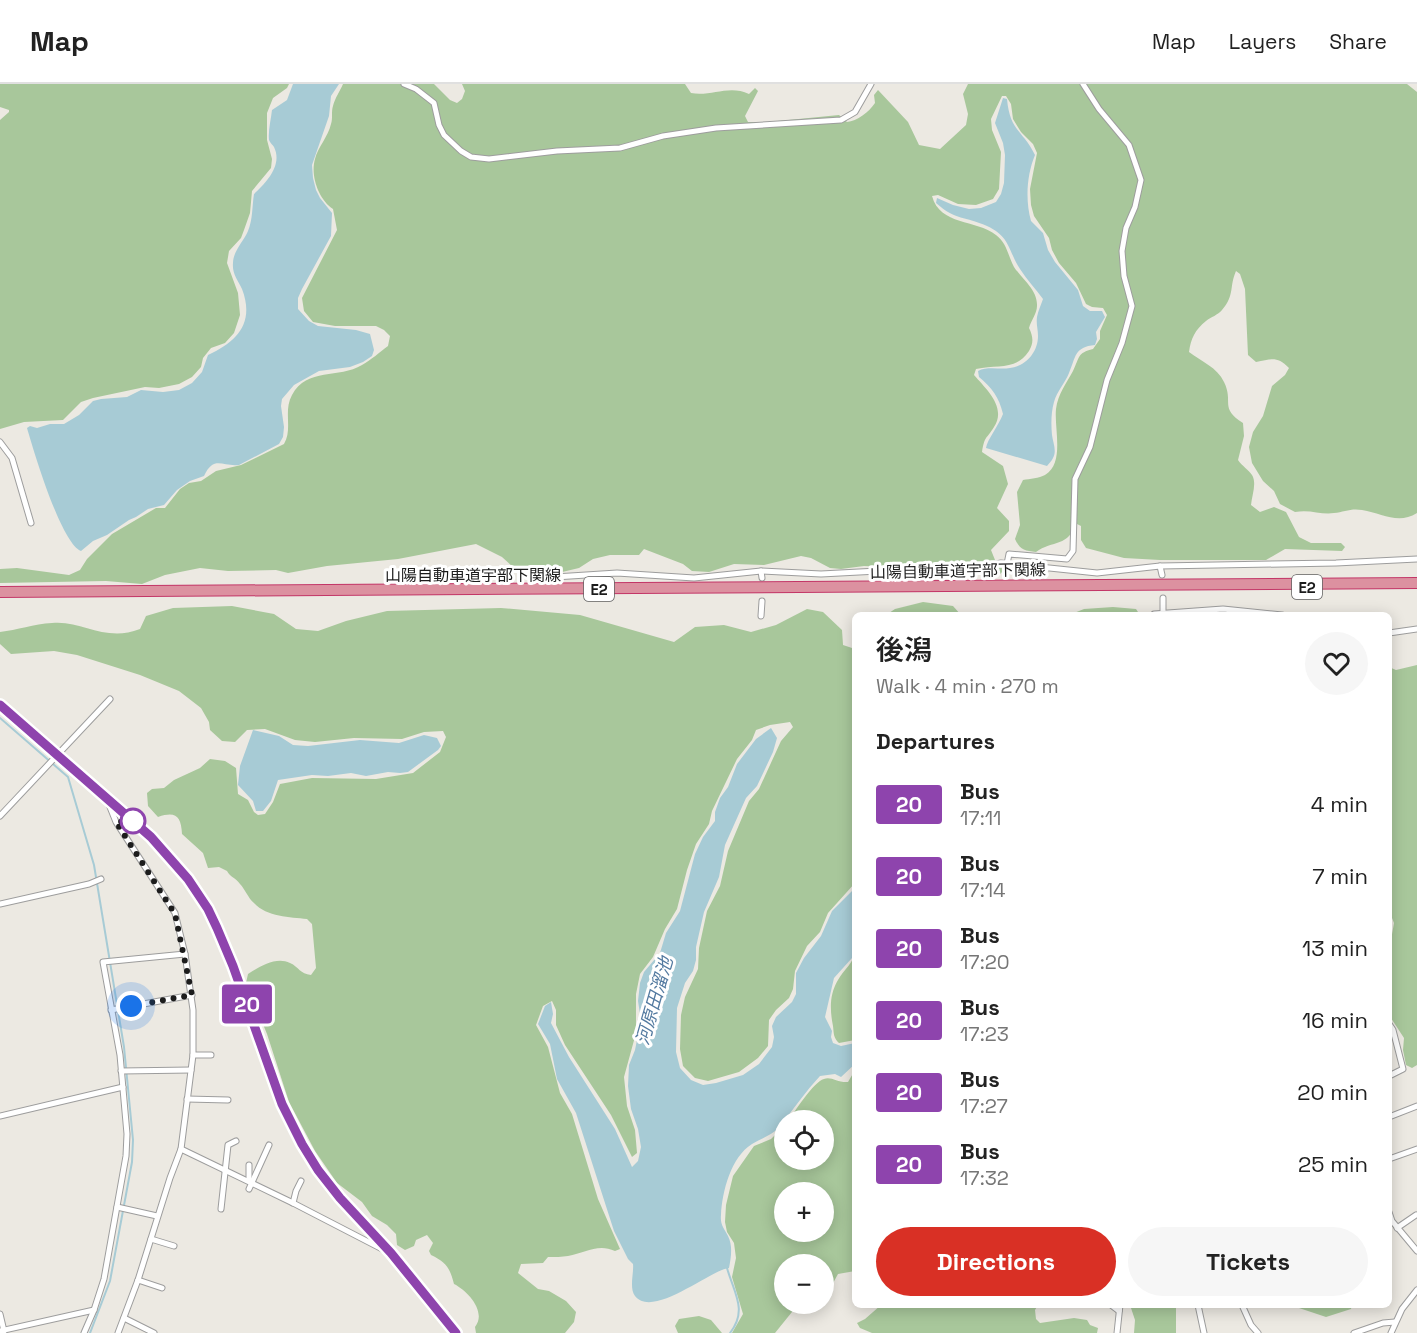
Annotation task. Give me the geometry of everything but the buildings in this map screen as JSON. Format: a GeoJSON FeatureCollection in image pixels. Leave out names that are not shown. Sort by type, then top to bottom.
{"type":"FeatureCollection","features":[{"type":"Feature","properties":{"kind":"highway","name":"山陽自動車道宇部下関線"},"geometry":{"type":"LineString","coordinates":[[0,592],[1417,583]]}},
{"type":"Feature","properties":{"kind":"highway","name":"山陽自動車道宇部下関線"},"geometry":{"type":"LineString","coordinates":[[1197,584],[1417,590]]}},
{"type":"Feature","properties":{"kind":"highway"},"geometry":{"type":"LineString","coordinates":[[0,705],[165,851],[198,892],[233,966],[291,1124],[318,1170],[340,1198],[391,1253],[453,1332]]}},
{"type":"Feature","properties":{"kind":"street"},"geometry":{"type":"LineString","coordinates":[[404,84],[416,89],[434,103],[438,125],[444,135],[461,151],[471,157],[489,159],[620,148],[663,136],[716,128],[841,120],[855,112],[871,84]]}},
{"type":"Feature","properties":{"kind":"street"},"geometry":{"type":"LineString","coordinates":[[1007,564],[1009,554],[1066,559],[1073,551],[1076,479],[1090,447],[1107,380],[1122,343],[1132,306],[1124,276],[1122,251],[1126,228],[1136,207],[1142,180],[1129,145],[1099,109],[1083,84]]}},
{"type":"Feature","properties":{"kind":"street"},"geometry":{"type":"LineString","coordinates":[[1,446],[12,458],[31,523]]}},
{"type":"Feature","properties":{"kind":"street"},"geometry":{"type":"LineString","coordinates":[[541,576],[617,573],[694,578],[878,571],[942,575],[1001,563],[1097,573],[1160,566],[1417,559]]}},
{"type":"Feature","properties":{"kind":"street"},"geometry":{"type":"LineString","coordinates":[[1160,566],[1162,575]]}},
{"type":"Feature","properties":{"kind":"street"},"geometry":{"type":"LineString","coordinates":[[1163,598],[1163,612]]}},
{"type":"Feature","properties":{"kind":"street"},"geometry":{"type":"LineString","coordinates":[[761,616],[762,601]]}},
{"type":"Feature","properties":{"kind":"street"},"geometry":{"type":"LineString","coordinates":[[1187,612],[1223,609],[1252,612]]}},
{"type":"Feature","properties":{"kind":"street"},"geometry":{"type":"LineString","coordinates":[[1392,633],[1417,629]]}},
{"type":"Feature","properties":{"kind":"street"},"geometry":{"type":"LineString","coordinates":[[0,816],[110,699]]}},
{"type":"Feature","properties":{"kind":"street"},"geometry":{"type":"LineString","coordinates":[[106,798],[116,822],[175,914],[194,1010],[193,1055],[182,1149],[118,1333]]}},
{"type":"Feature","properties":{"kind":"street"},"geometry":{"type":"LineString","coordinates":[[0,904],[89,884],[101,879]]}},
{"type":"Feature","properties":{"kind":"street"},"geometry":{"type":"LineString","coordinates":[[84,1333],[104,1279],[126,1156],[127,1134],[123,1087],[104,962],[184,954]]}},
{"type":"Feature","properties":{"kind":"street"},"geometry":{"type":"LineString","coordinates":[[111,1010],[192,995]]}},
{"type":"Feature","properties":{"kind":"street"},"geometry":{"type":"LineString","coordinates":[[1392,1038],[1403,1069],[1392,1074]]}},
{"type":"Feature","properties":{"kind":"street"},"geometry":{"type":"LineString","coordinates":[[193,1055],[211,1055]]}},
{"type":"Feature","properties":{"kind":"street"},"geometry":{"type":"LineString","coordinates":[[121,1071],[191,1070]]}},
{"type":"Feature","properties":{"kind":"street"},"geometry":{"type":"LineString","coordinates":[[0,1116],[123,1087]]}},
{"type":"Feature","properties":{"kind":"street"},"geometry":{"type":"LineString","coordinates":[[187,1099],[228,1100]]}},
{"type":"Feature","properties":{"kind":"street"},"geometry":{"type":"LineString","coordinates":[[1392,1115],[1417,1106]]}},
{"type":"Feature","properties":{"kind":"street"},"geometry":{"type":"LineString","coordinates":[[221,1209],[228,1145],[236,1141]]}},
{"type":"Feature","properties":{"kind":"street"},"geometry":{"type":"LineString","coordinates":[[250,1182],[268,1145]]}},
{"type":"Feature","properties":{"kind":"street"},"geometry":{"type":"LineString","coordinates":[[182,1149],[391,1253]]}},
{"type":"Feature","properties":{"kind":"street"},"geometry":{"type":"LineString","coordinates":[[1392,1158],[1417,1149]]}},
{"type":"Feature","properties":{"kind":"street"},"geometry":{"type":"LineString","coordinates":[[249,1165],[249,1189]]}},
{"type":"Feature","properties":{"kind":"street"},"geometry":{"type":"LineString","coordinates":[[293,1203],[301,1181]]}},
{"type":"Feature","properties":{"kind":"street"},"geometry":{"type":"LineString","coordinates":[[117,1207],[157,1216]]}},
{"type":"Feature","properties":{"kind":"street"},"geometry":{"type":"LineString","coordinates":[[1397,1228],[1416,1215]]}},
{"type":"Feature","properties":{"kind":"street"},"geometry":{"type":"LineString","coordinates":[[1392,1222],[1417,1251]]}},
{"type":"Feature","properties":{"kind":"street"},"geometry":{"type":"LineString","coordinates":[[151,1239],[174,1246]]}},
{"type":"Feature","properties":{"kind":"street"},"geometry":{"type":"LineString","coordinates":[[138,1280],[162,1288]]}},
{"type":"Feature","properties":{"kind":"street"},"geometry":{"type":"LineString","coordinates":[[1391,1333],[1409,1298],[1417,1290]]}},
{"type":"Feature","properties":{"kind":"street"},"geometry":{"type":"LineString","coordinates":[[1117,1333],[1120,1308]]}},
{"type":"Feature","properties":{"kind":"street"},"geometry":{"type":"LineString","coordinates":[[1199,1308],[1204,1333]]}},
{"type":"Feature","properties":{"kind":"street"},"geometry":{"type":"LineString","coordinates":[[1243,1308],[1251,1325],[1258,1333]]}},
{"type":"Feature","properties":{"kind":"street"},"geometry":{"type":"LineString","coordinates":[[0,1314],[3,1331],[94,1310]]}},
{"type":"Feature","properties":{"kind":"street"},"geometry":{"type":"LineString","coordinates":[[124,1318],[154,1333]]}},
{"type":"Feature","properties":{"kind":"street"},"geometry":{"type":"LineString","coordinates":[[1354,1333],[1383,1323],[1395,1322]]}},
{"type":"Feature","properties":{"kind":"green space"},"geometry":{"type":"Polygon","coordinates":[[[0,84],[289,84],[273,98],[267,113],[267,140],[272,159],[271,168],[252,191],[250,213],[241,238],[229,251],[227,263],[238,293],[240,315],[234,333],[225,343],[211,348],[203,358],[201,367],[192,377],[179,384],[159,388],[145,387],[81,402],[63,420],[24,422],[0,429],[0,120],[9,110],[0,107],[0,84]]]}},
{"type":"Feature","properties":{"kind":"green space"},"geometry":{"type":"Polygon","coordinates":[[[343,84],[434,84],[450,100],[457,103],[462,99],[465,91],[462,84],[685,84],[691,93],[698,94],[734,90],[749,94],[755,88],[758,91],[745,116],[748,122],[839,115],[847,122],[855,120],[875,103],[874,95],[878,90],[908,122],[919,145],[940,149],[966,125],[968,114],[963,94],[968,84],[1407,84],[1417,92],[1417,513],[1397,518],[1358,510],[1338,513],[1295,512],[1280,504],[1274,491],[1263,481],[1252,463],[1249,447],[1253,432],[1263,416],[1272,386],[1285,375],[1289,368],[1274,359],[1256,362],[1248,355],[1245,289],[1240,274],[1236,271],[1226,305],[1196,331],[1189,352],[1221,377],[1227,389],[1229,409],[1243,423],[1244,436],[1238,460],[1253,478],[1251,505],[1260,512],[1274,507],[1286,512],[1299,537],[1311,543],[1341,543],[1345,547],[1342,551],[1285,549],[1266,560],[1124,558],[1086,548],[1081,540],[1081,526],[1075,523],[1073,531],[1065,540],[1036,552],[1021,548],[1015,539],[1020,525],[1017,492],[1023,480],[1037,478],[1051,470],[1057,454],[1056,409],[1059,399],[1080,356],[1093,349],[1100,339],[1100,331],[1107,315],[1103,308],[1086,304],[1076,283],[1059,263],[1049,238],[1034,216],[1030,189],[1037,153],[1033,144],[1021,132],[1013,119],[1011,104],[1006,96],[1002,96],[991,119],[992,130],[1001,152],[999,189],[993,199],[976,205],[958,204],[938,195],[932,196],[936,206],[950,217],[979,226],[1000,238],[1014,267],[1037,300],[1036,311],[1029,328],[1032,345],[1024,357],[1006,366],[976,369],[974,375],[989,392],[997,405],[998,412],[997,420],[985,440],[982,452],[1003,466],[1008,484],[997,508],[1009,521],[1009,531],[991,550],[995,560],[1006,568],[1000,574],[979,573],[961,577],[951,572],[934,569],[864,566],[841,569],[830,568],[811,558],[801,556],[764,565],[734,564],[709,572],[692,571],[683,564],[644,549],[639,555],[610,555],[593,559],[579,568],[558,573],[541,568],[534,575],[524,577],[502,557],[476,544],[398,559],[327,566],[288,573],[276,570],[228,571],[200,568],[165,575],[142,584],[106,581],[0,583],[0,569],[17,568],[69,575],[80,570],[87,559],[112,534],[156,508],[165,508],[180,489],[189,483],[201,481],[216,471],[241,465],[284,444],[288,432],[289,401],[298,386],[306,380],[353,369],[388,346],[390,336],[376,326],[335,326],[313,322],[304,311],[302,298],[337,230],[333,209],[324,200],[317,187],[314,166],[316,155],[330,129],[334,103],[343,84]]]}},
{"type":"Feature","properties":{"kind":"green space"},"geometry":{"type":"Polygon","coordinates":[[[923,602],[953,606],[958,612],[890,612],[923,602]]]}},
{"type":"Feature","properties":{"kind":"green space"},"geometry":{"type":"Polygon","coordinates":[[[232,606],[274,614],[296,629],[318,631],[346,621],[387,611],[501,608],[580,615],[674,642],[695,627],[724,625],[751,632],[776,625],[807,609],[823,612],[842,630],[843,645],[852,648],[852,886],[828,913],[820,932],[807,946],[795,971],[793,989],[789,998],[769,1020],[768,1046],[758,1058],[739,1072],[708,1081],[695,1078],[683,1066],[680,1049],[681,1015],[685,997],[698,969],[699,948],[707,911],[720,886],[728,851],[749,801],[759,789],[781,741],[793,727],[790,722],[756,730],[752,740],[737,759],[712,811],[709,824],[696,844],[677,909],[653,957],[640,974],[636,994],[636,1033],[624,1077],[627,1106],[635,1130],[637,1153],[632,1157],[611,1115],[565,1045],[556,1025],[556,1010],[552,1001],[543,1006],[536,1025],[548,1047],[560,1093],[572,1114],[598,1199],[620,1249],[615,1251],[597,1248],[568,1256],[548,1257],[543,1263],[521,1264],[518,1273],[538,1289],[549,1291],[566,1301],[576,1312],[574,1322],[565,1333],[476,1333],[475,1327],[479,1315],[474,1302],[454,1284],[444,1263],[431,1255],[429,1251],[433,1243],[427,1235],[416,1240],[414,1246],[405,1250],[397,1245],[396,1234],[387,1225],[372,1216],[362,1202],[337,1183],[315,1151],[289,1102],[267,1034],[246,983],[248,974],[257,968],[279,961],[290,963],[311,975],[316,968],[312,924],[307,919],[279,915],[259,908],[227,871],[219,867],[208,868],[203,853],[182,834],[179,819],[176,816],[158,817],[148,806],[147,793],[152,789],[164,788],[174,780],[200,768],[210,759],[225,761],[236,768],[238,794],[248,800],[258,815],[265,814],[280,784],[312,778],[376,779],[413,773],[440,752],[446,737],[443,731],[424,732],[402,739],[354,738],[315,742],[295,740],[265,729],[247,730],[235,742],[222,741],[210,730],[209,722],[201,708],[179,691],[140,675],[77,655],[54,651],[11,654],[0,644],[0,632],[52,623],[63,623],[116,634],[127,633],[140,629],[146,616],[173,608],[232,606]]]}},
{"type":"Feature","properties":{"kind":"green space"},"geometry":{"type":"Polygon","coordinates":[[[1113,607],[1136,609],[1138,612],[1076,612],[1084,609],[1113,607]]]}},
{"type":"Feature","properties":{"kind":"green space"},"geometry":{"type":"Polygon","coordinates":[[[1417,665],[1417,1065],[1412,1068],[1406,1065],[1403,1050],[1404,1038],[1392,1020],[1394,923],[1392,918],[1392,668],[1396,670],[1417,665]]]}},
{"type":"Feature","properties":{"kind":"green space"},"geometry":{"type":"Polygon","coordinates":[[[852,960],[852,1041],[839,1043],[834,1033],[832,997],[838,980],[852,960]]]}},
{"type":"Feature","properties":{"kind":"green space"},"geometry":{"type":"Polygon","coordinates":[[[852,1075],[852,1272],[838,1274],[834,1281],[834,1254],[774,1254],[774,1314],[790,1314],[775,1333],[732,1333],[743,1314],[732,1277],[736,1258],[734,1243],[727,1232],[725,1222],[726,1205],[733,1176],[754,1146],[774,1136],[774,1170],[834,1170],[834,1110],[796,1110],[820,1081],[829,1078],[848,1082],[852,1075]]]}},
{"type":"Feature","properties":{"kind":"green space"},"geometry":{"type":"Polygon","coordinates":[[[878,1308],[1036,1308],[1036,1319],[1040,1323],[1074,1318],[1087,1320],[1090,1325],[1098,1328],[1097,1333],[872,1333],[860,1328],[857,1323],[878,1308]]]}},
{"type":"Feature","properties":{"kind":"green space"},"geometry":{"type":"Polygon","coordinates":[[[1131,1308],[1176,1308],[1176,1333],[1134,1333],[1135,1320],[1131,1308]]]}},
{"type":"Feature","properties":{"kind":"green space"},"geometry":{"type":"Polygon","coordinates":[[[1299,1308],[1351,1308],[1326,1317],[1299,1308]]]}},
{"type":"Feature","properties":{"kind":"green space"},"geometry":{"type":"Polygon","coordinates":[[[699,1316],[711,1320],[722,1333],[678,1333],[675,1326],[679,1319],[699,1316]]]}},
{"type":"Feature","properties":{"kind":"water"},"geometry":{"type":"Polygon","coordinates":[[[293,84],[339,84],[331,96],[329,116],[312,165],[316,190],[332,213],[331,236],[302,289],[298,298],[298,309],[309,321],[318,326],[356,330],[370,334],[374,350],[372,356],[350,367],[319,371],[294,385],[282,399],[284,427],[283,437],[279,444],[239,465],[219,463],[211,466],[204,476],[190,481],[177,490],[164,505],[148,509],[107,535],[93,541],[81,551],[65,532],[57,515],[27,428],[64,424],[79,415],[93,401],[101,399],[127,397],[141,390],[163,392],[179,390],[192,383],[202,372],[208,355],[227,344],[241,330],[245,321],[245,301],[233,270],[233,259],[250,226],[254,194],[268,179],[275,167],[276,154],[269,141],[272,110],[287,100],[293,84]]]}},
{"type":"Feature","properties":{"kind":"water"},"geometry":{"type":"Polygon","coordinates":[[[1003,98],[1007,99],[1014,125],[1035,155],[1028,187],[1031,221],[1043,233],[1048,250],[1055,262],[1078,290],[1083,306],[1090,311],[1102,311],[1105,317],[1096,332],[1095,345],[1079,351],[1055,398],[1051,423],[1055,453],[1047,466],[986,448],[1003,414],[997,398],[979,377],[978,371],[1016,367],[1030,357],[1036,347],[1037,317],[1043,299],[1020,269],[1001,235],[987,226],[955,216],[936,203],[937,198],[969,209],[981,208],[996,202],[1004,183],[1005,155],[995,123],[1003,98]]]}},
{"type":"Feature","properties":{"kind":"water","name":"河原田溜池"},"geometry":{"type":"Polygon","coordinates":[[[771,728],[777,738],[773,752],[757,786],[746,798],[725,845],[719,877],[704,912],[693,971],[685,983],[677,1008],[676,1052],[680,1068],[691,1080],[703,1085],[743,1075],[759,1064],[772,1047],[774,1037],[772,1026],[776,1017],[792,1002],[796,994],[796,973],[804,958],[821,936],[832,911],[852,891],[852,958],[834,978],[825,1017],[832,1031],[833,1043],[841,1046],[852,1044],[852,1067],[841,1077],[835,1074],[820,1076],[792,1110],[774,1110],[774,1131],[752,1144],[738,1157],[729,1176],[722,1206],[721,1221],[730,1240],[731,1248],[729,1268],[668,1298],[655,1302],[643,1301],[633,1293],[633,1264],[628,1259],[614,1231],[576,1113],[557,1079],[550,1044],[538,1024],[545,1006],[551,1002],[553,1014],[551,1023],[569,1057],[615,1129],[632,1167],[638,1161],[641,1147],[631,1109],[628,1086],[629,1065],[635,1050],[641,1020],[638,1001],[640,983],[644,972],[660,953],[666,933],[680,911],[695,854],[703,837],[715,821],[715,812],[720,798],[728,787],[737,764],[756,739],[771,728]]]}},
{"type":"Feature","properties":{"kind":"water"},"geometry":{"type":"Polygon","coordinates":[[[253,730],[279,736],[293,745],[308,746],[360,740],[399,743],[424,735],[437,738],[441,746],[408,772],[388,772],[366,776],[351,773],[328,776],[312,775],[278,780],[271,801],[263,811],[256,811],[253,801],[238,785],[240,766],[253,730]]]}},
{"type":"Feature","properties":{"kind":"waterway"},"geometry":{"type":"LineString","coordinates":[[0,718],[68,777],[94,865],[124,1047],[133,1140],[132,1162],[110,1281],[90,1333]]}},
{"type":"Feature","properties":{"kind":"waterway"},"geometry":{"type":"LineString","coordinates":[[727,1268],[739,1309],[738,1317],[730,1333]]}},
{"type":"Feature","properties":{"kind":"bus line","name":"20"},"geometry":{"type":"LineString","coordinates":[[0,705],[151,837],[198,892],[233,966],[282,1104],[302,1144],[318,1170],[340,1198],[391,1253],[456,1333]]}},
{"type":"Feature","properties":{"kind":"route"},"geometry":{"type":"LineString","coordinates":[[131,1006],[192,995],[175,914],[116,822],[133,821]]}}]}
